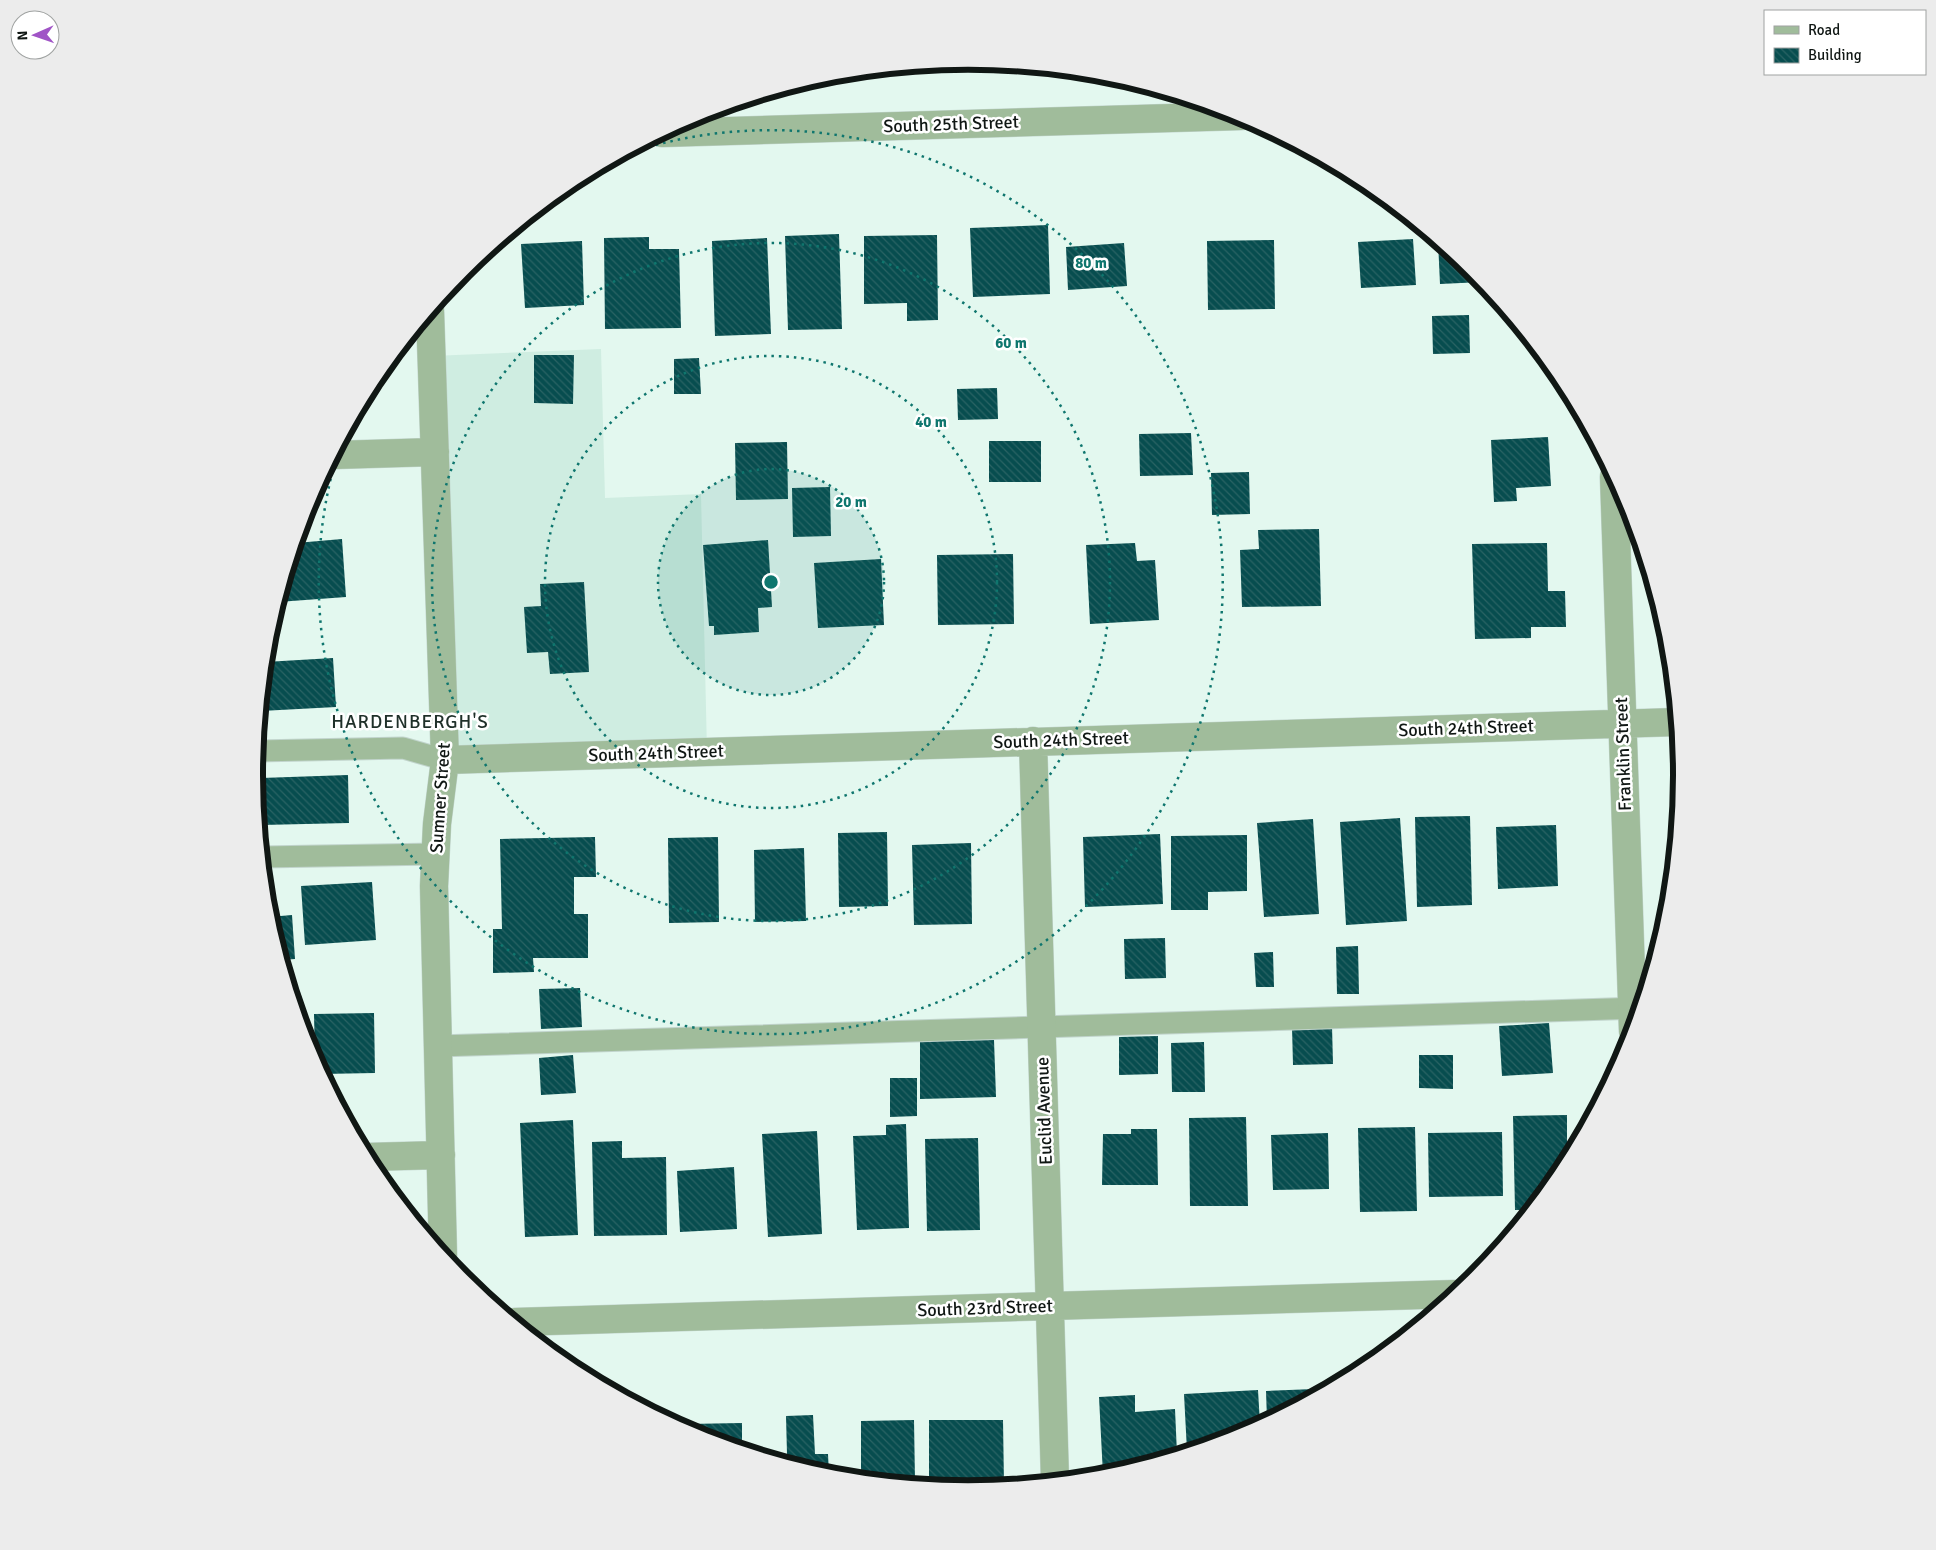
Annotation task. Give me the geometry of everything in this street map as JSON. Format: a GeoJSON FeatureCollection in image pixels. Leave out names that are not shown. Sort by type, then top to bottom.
{"type":"FeatureCollection","features":[{"type":"Feature","properties":{"kind":"street","name":"South 25th Street"},"geometry":{"type":"LineString","coordinates":[[679,132],[1219,117]]}},
{"type":"Feature","properties":{"kind":"street","name":"Sumner Street"},"geometry":{"type":"LineString","coordinates":[[430,320],[445,760],[437,824],[434,886],[443,1245]]}},
{"type":"Feature","properties":{"kind":"street"},"geometry":{"type":"LineString","coordinates":[[340,455],[435,452]]}},
{"type":"Feature","properties":{"kind":"street","name":"Franklin Street"},"geometry":{"type":"LineString","coordinates":[[1615,495],[1635,1006]]}},
{"type":"Feature","properties":{"kind":"street","name":"South 24th Street"},"geometry":{"type":"LineString","coordinates":[[445,760],[1670,722]]}},
{"type":"Feature","properties":{"kind":"street","name":"Euclid Avenue"},"geometry":{"type":"LineString","coordinates":[[1033,741],[1056,1474]]}},
{"type":"Feature","properties":{"kind":"street"},"geometry":{"type":"LineString","coordinates":[[376,1157],[441,1156]]}},
{"type":"Feature","properties":{"kind":"street","name":"South 23rd Street"},"geometry":{"type":"LineString","coordinates":[[524,1322],[1445,1294]]}},
{"type":"Feature","properties":{"kind":"lane"},"geometry":{"type":"LineString","coordinates":[[264,751],[403,748],[445,760]]}},
{"type":"Feature","properties":{"kind":"lane"},"geometry":{"type":"LineString","coordinates":[[268,857],[435,854]]}},
{"type":"Feature","properties":{"kind":"lane"},"geometry":{"type":"LineString","coordinates":[[438,1046],[1042,1028],[1630,1016]]}},
{"type":"Feature","properties":{"kind":"shaded area"},"geometry":{"type":"Polygon","coordinates":[[[601,349],[605,498],[701,494],[707,751],[445,760],[432,356],[601,349]]]}},
{"type":"Feature","properties":{"kind":"building"},"geometry":{"type":"Polygon","coordinates":[[[1048,225],[1050,294],[973,297],[970,228],[1048,225]]]}},
{"type":"Feature","properties":{"kind":"building"},"geometry":{"type":"Polygon","coordinates":[[[839,234],[842,329],[788,330],[785,236],[839,234]]]}},
{"type":"Feature","properties":{"kind":"building"},"geometry":{"type":"Polygon","coordinates":[[[937,235],[938,320],[907,321],[907,303],[864,304],[864,236],[937,235]]]}},
{"type":"Feature","properties":{"kind":"building"},"geometry":{"type":"Polygon","coordinates":[[[649,237],[649,249],[679,249],[681,328],[605,329],[604,238],[649,237]]]}},
{"type":"Feature","properties":{"kind":"building"},"geometry":{"type":"Polygon","coordinates":[[[767,238],[771,334],[715,336],[712,241],[767,238]]]}},
{"type":"Feature","properties":{"kind":"building"},"geometry":{"type":"Polygon","coordinates":[[[1413,239],[1416,285],[1361,288],[1358,242],[1413,239]]]}},
{"type":"Feature","properties":{"kind":"building"},"geometry":{"type":"Polygon","coordinates":[[[1274,240],[1275,309],[1208,310],[1207,241],[1274,240]]]}},
{"type":"Feature","properties":{"kind":"building"},"geometry":{"type":"Polygon","coordinates":[[[582,241],[584,305],[525,308],[521,244],[582,241]]]}},
{"type":"Feature","properties":{"kind":"building"},"geometry":{"type":"Polygon","coordinates":[[[1124,243],[1127,286],[1068,290],[1066,247],[1124,243]]]}},
{"type":"Feature","properties":{"kind":"building"},"geometry":{"type":"Polygon","coordinates":[[[1438,250],[1473,282],[1440,284],[1438,250]]]}},
{"type":"Feature","properties":{"kind":"building"},"geometry":{"type":"Polygon","coordinates":[[[1469,315],[1470,353],[1433,354],[1432,316],[1469,315]]]}},
{"type":"Feature","properties":{"kind":"building"},"geometry":{"type":"Polygon","coordinates":[[[534,355],[574,355],[573,404],[534,403],[534,355]]]}},
{"type":"Feature","properties":{"kind":"building"},"geometry":{"type":"Polygon","coordinates":[[[699,358],[701,394],[674,394],[674,359],[699,358]]]}},
{"type":"Feature","properties":{"kind":"building"},"geometry":{"type":"Polygon","coordinates":[[[997,388],[998,419],[958,420],[957,389],[997,388]]]}},
{"type":"Feature","properties":{"kind":"building"},"geometry":{"type":"Polygon","coordinates":[[[1191,433],[1193,475],[1140,476],[1139,434],[1191,433]]]}},
{"type":"Feature","properties":{"kind":"building"},"geometry":{"type":"Polygon","coordinates":[[[1548,437],[1551,486],[1516,488],[1517,501],[1494,502],[1491,440],[1548,437]]]}},
{"type":"Feature","properties":{"kind":"building"},"geometry":{"type":"Polygon","coordinates":[[[989,441],[1041,441],[1041,482],[989,482],[989,441]]]}},
{"type":"Feature","properties":{"kind":"building"},"geometry":{"type":"Polygon","coordinates":[[[787,442],[788,499],[736,500],[735,443],[787,442]]]}},
{"type":"Feature","properties":{"kind":"building"},"geometry":{"type":"Polygon","coordinates":[[[1249,472],[1250,514],[1212,515],[1211,473],[1249,472]]]}},
{"type":"Feature","properties":{"kind":"building"},"geometry":{"type":"Polygon","coordinates":[[[830,487],[831,536],[793,537],[792,488],[830,487]]]}},
{"type":"Feature","properties":{"kind":"building"},"geometry":{"type":"Polygon","coordinates":[[[1319,529],[1321,606],[1242,607],[1240,550],[1259,549],[1258,530],[1319,529]]]}},
{"type":"Feature","properties":{"kind":"building"},"geometry":{"type":"Polygon","coordinates":[[[342,539],[346,597],[285,601],[302,542],[342,539]]]}},
{"type":"Feature","properties":{"kind":"building"},"geometry":{"type":"Polygon","coordinates":[[[768,540],[772,607],[758,608],[759,632],[714,635],[714,626],[709,626],[703,545],[768,540]]]}},
{"type":"Feature","properties":{"kind":"building"},"geometry":{"type":"Polygon","coordinates":[[[1135,543],[1137,561],[1155,560],[1159,620],[1090,624],[1086,545],[1135,543]]]}},
{"type":"Feature","properties":{"kind":"building"},"geometry":{"type":"Polygon","coordinates":[[[1547,543],[1548,591],[1565,591],[1566,627],[1531,627],[1531,638],[1475,639],[1472,544],[1547,543]]]}},
{"type":"Feature","properties":{"kind":"building"},"geometry":{"type":"Polygon","coordinates":[[[1013,554],[1014,624],[938,625],[937,555],[1013,554]]]}},
{"type":"Feature","properties":{"kind":"building"},"geometry":{"type":"Polygon","coordinates":[[[881,559],[884,625],[818,628],[814,563],[881,559]]]}},
{"type":"Feature","properties":{"kind":"building"},"geometry":{"type":"Polygon","coordinates":[[[584,582],[589,672],[550,674],[548,652],[527,653],[524,607],[541,606],[540,584],[584,582]]]}},
{"type":"Feature","properties":{"kind":"building"},"geometry":{"type":"Polygon","coordinates":[[[333,658],[336,707],[267,711],[273,662],[333,658]]]}},
{"type":"Feature","properties":{"kind":"building"},"geometry":{"type":"Polygon","coordinates":[[[348,775],[349,823],[265,825],[263,778],[348,775]]]}},
{"type":"Feature","properties":{"kind":"building"},"geometry":{"type":"Polygon","coordinates":[[[1470,816],[1472,905],[1417,907],[1415,817],[1470,816]]]}},
{"type":"Feature","properties":{"kind":"building"},"geometry":{"type":"Polygon","coordinates":[[[1400,818],[1407,921],[1346,925],[1340,822],[1400,818]]]}},
{"type":"Feature","properties":{"kind":"building"},"geometry":{"type":"Polygon","coordinates":[[[1313,819],[1319,914],[1264,917],[1257,823],[1313,819]]]}},
{"type":"Feature","properties":{"kind":"building"},"geometry":{"type":"Polygon","coordinates":[[[1556,825],[1558,886],[1498,889],[1496,827],[1556,825]]]}},
{"type":"Feature","properties":{"kind":"building"},"geometry":{"type":"Polygon","coordinates":[[[887,832],[888,906],[839,907],[838,833],[887,832]]]}},
{"type":"Feature","properties":{"kind":"building"},"geometry":{"type":"Polygon","coordinates":[[[1160,834],[1163,904],[1085,907],[1083,837],[1160,834]]]}},
{"type":"Feature","properties":{"kind":"building"},"geometry":{"type":"Polygon","coordinates":[[[1247,835],[1247,891],[1208,892],[1208,910],[1171,910],[1171,836],[1247,835]]]}},
{"type":"Feature","properties":{"kind":"building"},"geometry":{"type":"Polygon","coordinates":[[[595,837],[596,877],[574,877],[574,914],[588,914],[588,958],[533,958],[534,972],[493,973],[493,929],[502,929],[500,839],[595,837]]]}},
{"type":"Feature","properties":{"kind":"building"},"geometry":{"type":"Polygon","coordinates":[[[718,837],[719,922],[669,923],[668,838],[718,837]]]}},
{"type":"Feature","properties":{"kind":"building"},"geometry":{"type":"Polygon","coordinates":[[[971,843],[972,924],[914,925],[912,845],[971,843]]]}},
{"type":"Feature","properties":{"kind":"building"},"geometry":{"type":"Polygon","coordinates":[[[804,848],[806,921],[755,922],[754,850],[804,848]]]}},
{"type":"Feature","properties":{"kind":"building"},"geometry":{"type":"Polygon","coordinates":[[[372,882],[376,940],[305,945],[301,886],[372,882]]]}},
{"type":"Feature","properties":{"kind":"building"},"geometry":{"type":"Polygon","coordinates":[[[292,915],[295,959],[288,960],[278,916],[292,915]]]}},
{"type":"Feature","properties":{"kind":"building"},"geometry":{"type":"Polygon","coordinates":[[[1165,938],[1166,978],[1125,979],[1124,939],[1165,938]]]}},
{"type":"Feature","properties":{"kind":"building"},"geometry":{"type":"Polygon","coordinates":[[[1358,946],[1359,994],[1337,994],[1336,947],[1358,946]]]}},
{"type":"Feature","properties":{"kind":"building"},"geometry":{"type":"Polygon","coordinates":[[[1273,952],[1274,987],[1256,987],[1254,953],[1273,952]]]}},
{"type":"Feature","properties":{"kind":"building"},"geometry":{"type":"Polygon","coordinates":[[[580,988],[582,1027],[541,1029],[539,989],[580,988]]]}},
{"type":"Feature","properties":{"kind":"building"},"geometry":{"type":"Polygon","coordinates":[[[374,1013],[375,1073],[330,1074],[315,1039],[314,1014],[374,1013]]]}},
{"type":"Feature","properties":{"kind":"building"},"geometry":{"type":"Polygon","coordinates":[[[1549,1023],[1553,1073],[1502,1076],[1499,1026],[1549,1023]]]}},
{"type":"Feature","properties":{"kind":"building"},"geometry":{"type":"Polygon","coordinates":[[[1332,1026],[1333,1064],[1293,1065],[1292,1027],[1332,1026]]]}},
{"type":"Feature","properties":{"kind":"building"},"geometry":{"type":"Polygon","coordinates":[[[1158,1036],[1158,1074],[1119,1075],[1119,1037],[1158,1036]]]}},
{"type":"Feature","properties":{"kind":"building"},"geometry":{"type":"Polygon","coordinates":[[[994,1040],[996,1097],[920,1099],[920,1041],[994,1040]]]}},
{"type":"Feature","properties":{"kind":"building"},"geometry":{"type":"Polygon","coordinates":[[[1204,1042],[1205,1092],[1172,1092],[1171,1043],[1204,1042]]]}},
{"type":"Feature","properties":{"kind":"building"},"geometry":{"type":"Polygon","coordinates":[[[573,1055],[576,1093],[541,1095],[539,1058],[573,1055]]]}},
{"type":"Feature","properties":{"kind":"building"},"geometry":{"type":"Polygon","coordinates":[[[1419,1055],[1453,1055],[1453,1089],[1419,1088],[1419,1055]]]}},
{"type":"Feature","properties":{"kind":"building"},"geometry":{"type":"Polygon","coordinates":[[[890,1078],[917,1078],[917,1116],[890,1117],[890,1078]]]}},
{"type":"Feature","properties":{"kind":"building"},"geometry":{"type":"Polygon","coordinates":[[[1567,1115],[1567,1147],[1522,1210],[1515,1210],[1513,1116],[1567,1115]]]}},
{"type":"Feature","properties":{"kind":"building"},"geometry":{"type":"Polygon","coordinates":[[[1246,1117],[1248,1206],[1190,1206],[1189,1118],[1246,1117]]]}},
{"type":"Feature","properties":{"kind":"building"},"geometry":{"type":"Polygon","coordinates":[[[573,1120],[578,1235],[525,1237],[520,1123],[573,1120]]]}},
{"type":"Feature","properties":{"kind":"building"},"geometry":{"type":"Polygon","coordinates":[[[906,1124],[909,1228],[857,1230],[853,1136],[886,1135],[886,1125],[906,1124]]]}},
{"type":"Feature","properties":{"kind":"building"},"geometry":{"type":"Polygon","coordinates":[[[1415,1127],[1417,1211],[1360,1212],[1358,1128],[1415,1127]]]}},
{"type":"Feature","properties":{"kind":"building"},"geometry":{"type":"Polygon","coordinates":[[[1131,1129],[1157,1129],[1158,1185],[1102,1185],[1103,1134],[1131,1134],[1131,1129]]]}},
{"type":"Feature","properties":{"kind":"building"},"geometry":{"type":"Polygon","coordinates":[[[817,1131],[822,1234],[768,1237],[762,1134],[817,1131]]]}},
{"type":"Feature","properties":{"kind":"building"},"geometry":{"type":"Polygon","coordinates":[[[1502,1132],[1503,1196],[1429,1197],[1428,1133],[1502,1132]]]}},
{"type":"Feature","properties":{"kind":"building"},"geometry":{"type":"Polygon","coordinates":[[[1328,1133],[1329,1189],[1273,1190],[1271,1135],[1328,1133]]]}},
{"type":"Feature","properties":{"kind":"building"},"geometry":{"type":"Polygon","coordinates":[[[978,1138],[980,1230],[927,1231],[925,1139],[978,1138]]]}},
{"type":"Feature","properties":{"kind":"building"},"geometry":{"type":"Polygon","coordinates":[[[622,1141],[622,1158],[666,1157],[667,1235],[594,1236],[592,1142],[622,1141]]]}},
{"type":"Feature","properties":{"kind":"building"},"geometry":{"type":"Polygon","coordinates":[[[734,1167],[737,1229],[680,1232],[677,1171],[734,1167]]]}},
{"type":"Feature","properties":{"kind":"building"},"geometry":{"type":"Polygon","coordinates":[[[1314,1389],[1314,1389],[1267,1413],[1266,1391],[1314,1389]]]}},
{"type":"Feature","properties":{"kind":"building"},"geometry":{"type":"Polygon","coordinates":[[[1258,1390],[1260,1416],[1187,1445],[1184,1394],[1258,1390]]]}},
{"type":"Feature","properties":{"kind":"building"},"geometry":{"type":"Polygon","coordinates":[[[1135,1395],[1135,1412],[1175,1409],[1177,1448],[1103,1467],[1099,1397],[1135,1395]]]}},
{"type":"Feature","properties":{"kind":"building"},"geometry":{"type":"Polygon","coordinates":[[[813,1415],[815,1454],[828,1454],[829,1466],[779,1454],[787,1454],[786,1416],[813,1415]]]}},
{"type":"Feature","properties":{"kind":"building"},"geometry":{"type":"Polygon","coordinates":[[[914,1420],[915,1477],[861,1471],[861,1421],[914,1420]]]}},
{"type":"Feature","properties":{"kind":"building"},"geometry":{"type":"Polygon","coordinates":[[[929,1420],[1003,1420],[1004,1478],[968,1480],[929,1478],[929,1420]]]}},
{"type":"Feature","properties":{"kind":"building"},"geometry":{"type":"Polygon","coordinates":[[[742,1423],[742,1443],[698,1426],[693,1424],[742,1423]]]}},
{"type":"Feature","properties":{"kind":"district","name":"HARDENBERGH'S"},"geometry":{"type":"Point","coordinates":[410,721]}}]}
